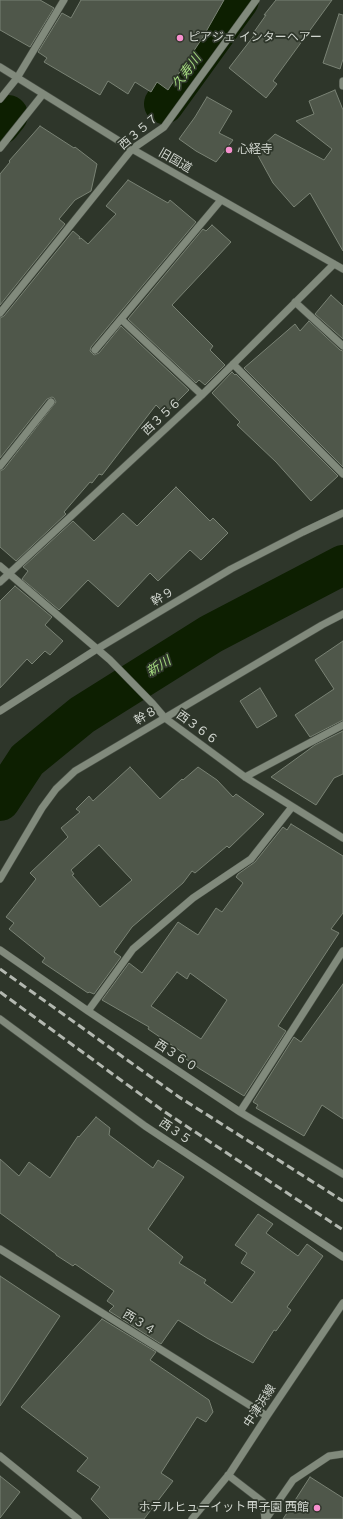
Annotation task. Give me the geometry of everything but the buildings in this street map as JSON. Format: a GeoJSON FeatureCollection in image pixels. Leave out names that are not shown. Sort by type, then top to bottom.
{"type":"FeatureCollection","features":[{"type":"Feature","properties":{"kind":"street"},"geometry":{"type":"LineString","coordinates":[[0,99],[17,78],[64,0]]}},
{"type":"Feature","properties":{"kind":"street","name":"西３５７"},"geometry":{"type":"LineString","coordinates":[[0,313],[132,149],[164,127],[256,0]]}},
{"type":"Feature","properties":{"kind":"street","name":"旧国道"},"geometry":{"type":"LineString","coordinates":[[0,67],[132,149],[343,269]]}},
{"type":"Feature","properties":{"kind":"street"},"geometry":{"type":"LineString","coordinates":[[343,81],[343,86]]}},
{"type":"Feature","properties":{"kind":"street"},"geometry":{"type":"LineString","coordinates":[[0,148],[43,94]]}},
{"type":"Feature","properties":{"kind":"street"},"geometry":{"type":"LineString","coordinates":[[95,350],[221,200]]}},
{"type":"Feature","properties":{"kind":"street","name":"西３５６"},"geometry":{"type":"LineString","coordinates":[[0,582],[202,394],[334,264]]}},
{"type":"Feature","properties":{"kind":"street"},"geometry":{"type":"LineString","coordinates":[[295,302],[343,346]]}},
{"type":"Feature","properties":{"kind":"street"},"geometry":{"type":"LineString","coordinates":[[121,319],[202,394]]}},
{"type":"Feature","properties":{"kind":"street"},"geometry":{"type":"LineString","coordinates":[[233,364],[343,474]]}},
{"type":"Feature","properties":{"kind":"street"},"geometry":{"type":"LineString","coordinates":[[0,466],[51,402]]}},
{"type":"Feature","properties":{"kind":"street","name":"幹９"},"geometry":{"type":"LineString","coordinates":[[0,711],[97,649],[231,569],[303,532],[343,514]]}},
{"type":"Feature","properties":{"kind":"street","name":"西３６６"},"geometry":{"type":"LineString","coordinates":[[0,566],[97,649],[146,697],[165,718],[246,777],[343,838]]}},
{"type":"Feature","properties":{"kind":"street","name":"幹８"},"geometry":{"type":"LineString","coordinates":[[0,879],[42,808],[56,789],[75,771],[343,614]]}},
{"type":"Feature","properties":{"kind":"street"},"geometry":{"type":"LineString","coordinates":[[246,777],[343,725]]}},
{"type":"Feature","properties":{"kind":"street"},"geometry":{"type":"LineString","coordinates":[[88,1011],[133,949],[192,898],[252,859],[292,806]]}},
{"type":"Feature","properties":{"kind":"street","name":"西３６０"},"geometry":{"type":"LineString","coordinates":[[0,950],[88,1011],[240,1112],[343,1174]]}},
{"type":"Feature","properties":{"kind":"street"},"geometry":{"type":"LineString","coordinates":[[240,1112],[343,951]]}},
{"type":"Feature","properties":{"kind":"street","name":"西３５"},"geometry":{"type":"LineString","coordinates":[[0,1019],[145,1126],[343,1257]]}},
{"type":"Feature","properties":{"kind":"street","name":"西３４"},"geometry":{"type":"LineString","coordinates":[[0,1249],[267,1416]]}},
{"type":"Feature","properties":{"kind":"street","name":"中津浜線"},"geometry":{"type":"LineString","coordinates":[[192,1519],[228,1475],[343,1303]]}},
{"type":"Feature","properties":{"kind":"street"},"geometry":{"type":"LineString","coordinates":[[266,1519],[293,1480],[329,1456],[343,1454]]}},
{"type":"Feature","properties":{"kind":"street"},"geometry":{"type":"LineString","coordinates":[[0,1456],[78,1519]]}},
{"type":"Feature","properties":{"kind":"street"},"geometry":{"type":"LineString","coordinates":[[228,1475],[263,1502],[266,1519]]}},
{"type":"Feature","properties":{"kind":"waterway","name":"久寿川"},"geometry":{"type":"LineString","coordinates":[[164,104],[239,0]]}},
{"type":"Feature","properties":{"kind":"waterway","name":"久寿川"},"geometry":{"type":"LineString","coordinates":[[0,125],[8,115]]}},
{"type":"Feature","properties":{"kind":"waterway","name":"新川"},"geometry":{"type":"LineString","coordinates":[[0,801],[27,760],[82,715],[211,634],[343,565]]}},
{"type":"Feature","properties":{"kind":"railway"},"geometry":{"type":"LineString","coordinates":[[0,969],[179,1097],[343,1201]]}},
{"type":"Feature","properties":{"kind":"railway"},"geometry":{"type":"LineString","coordinates":[[0,992],[162,1110],[343,1230]]}},
{"type":"Feature","properties":{"kind":"place","name":"ピアジェ インターヘアー"},"geometry":{"type":"Point","coordinates":[180,38]}},
{"type":"Feature","properties":{"kind":"place","name":"心経寺"},"geometry":{"type":"Point","coordinates":[229,150]}},
{"type":"Feature","properties":{"kind":"place","name":"ホテルヒューイット甲子園 西館"},"geometry":{"type":"Point","coordinates":[317,1508]}}]}
